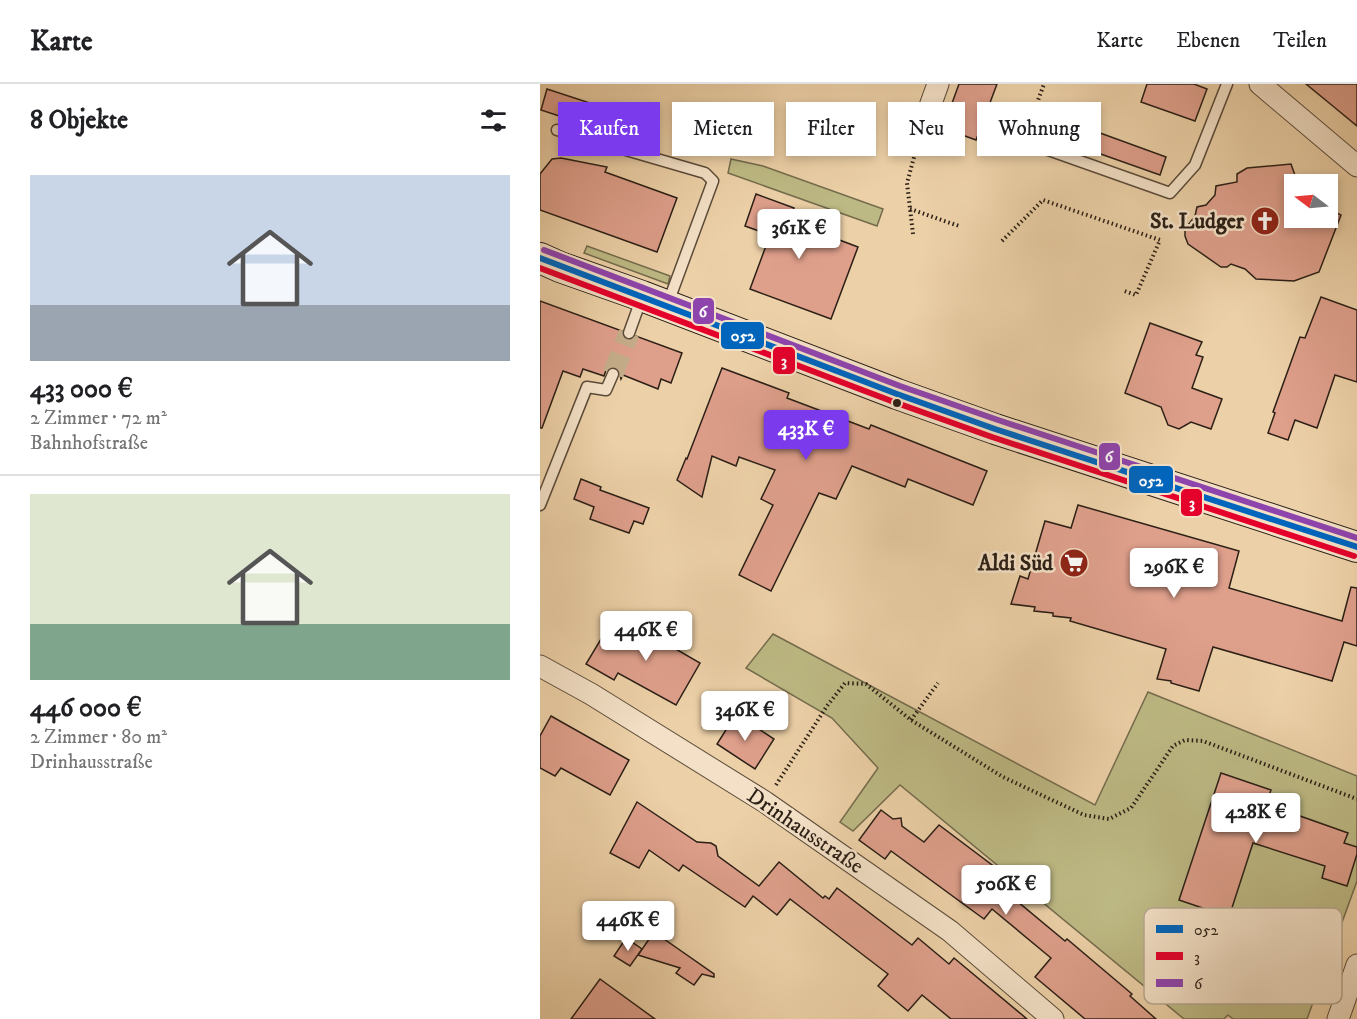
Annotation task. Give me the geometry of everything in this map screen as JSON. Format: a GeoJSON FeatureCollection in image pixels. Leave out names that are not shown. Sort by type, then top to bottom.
{"type":"FeatureCollection","features":[{"type":"Feature","properties":{"kind":"main road"},"geometry":{"type":"LineString","coordinates":[[540,258],[995,429],[1357,547]]}},
{"type":"Feature","properties":{"kind":"street"},"geometry":{"type":"LineString","coordinates":[[931,102],[938,84]]}},
{"type":"Feature","properties":{"kind":"street"},"geometry":{"type":"LineString","coordinates":[[1260,84],[1357,166]]}},
{"type":"Feature","properties":{"kind":"street","name":"Drinhausstraße"},"geometry":{"type":"LineString","coordinates":[[540,666],[591,694],[765,802],[950,932],[1053,1019]]}},
{"type":"Feature","properties":{"kind":"street"},"geometry":{"type":"LineString","coordinates":[[1338,1019],[1357,968]]}},
{"type":"Feature","properties":{"kind":"lane"},"geometry":{"type":"LineString","coordinates":[[1065,156],[1170,193],[1195,165],[1227,84]]}},
{"type":"Feature","properties":{"kind":"lane"},"geometry":{"type":"LineString","coordinates":[[557,130],[705,173],[712,181],[654,301],[628,333]]}},
{"type":"Feature","properties":{"kind":"lane"},"geometry":{"type":"LineString","coordinates":[[540,505],[587,387],[606,390],[613,374]]}},
{"type":"Feature","properties":{"kind":"path"},"geometry":{"type":"LineString","coordinates":[[1037,102],[1044,84]]}},
{"type":"Feature","properties":{"kind":"path"},"geometry":{"type":"LineString","coordinates":[[913,234],[907,183],[914,156]]}},
{"type":"Feature","properties":{"kind":"path"},"geometry":{"type":"LineString","coordinates":[[1002,241],[1042,200],[1160,240],[1136,296],[1122,290]]}},
{"type":"Feature","properties":{"kind":"path"},"geometry":{"type":"LineString","coordinates":[[910,209],[959,226]]}},
{"type":"Feature","properties":{"kind":"path"},"geometry":{"type":"LineString","coordinates":[[765,802],[827,706],[845,683],[866,684],[911,720],[1003,777],[1084,815],[1109,819],[1131,808],[1173,746],[1185,740],[1203,741],[1357,799]]}},
{"type":"Feature","properties":{"kind":"path"},"geometry":{"type":"LineString","coordinates":[[911,720],[938,683]]}},
{"type":"Feature","properties":{"kind":"shaded area"},"geometry":{"type":"Polygon","coordinates":[[[731,159],[763,166],[883,209],[877,226],[728,173],[731,159]]]}},
{"type":"Feature","properties":{"kind":"shaded area"},"geometry":{"type":"Polygon","coordinates":[[[587,246],[670,276],[668,284],[584,253],[587,246]]]}},
{"type":"Feature","properties":{"kind":"shaded area"},"geometry":{"type":"Polygon","coordinates":[[[773,634],[1095,805],[1148,692],[1357,776],[1357,881],[1342,922],[1342,908],[1144,908],[1144,986],[900,785],[853,831],[840,822],[878,768],[832,718],[746,668],[773,634]]]}},
{"type":"Feature","properties":{"kind":"shaded area"},"geometry":{"type":"Polygon","coordinates":[[[1166,1004],[1312,1004],[1307,1019],[1233,1019],[1228,1015],[1224,1019],[1184,1019],[1166,1004]]]}},
{"type":"Feature","properties":{"kind":"building"},"geometry":{"type":"Polygon","coordinates":[[[959,84],[997,84],[990,102],[977,102],[976,140],[965,136],[965,102],[952,102],[959,84]]]}},
{"type":"Feature","properties":{"kind":"building"},"geometry":{"type":"Polygon","coordinates":[[[1147,84],[1194,84],[1207,89],[1195,121],[1141,102],[1147,84]]]}},
{"type":"Feature","properties":{"kind":"building"},"geometry":{"type":"Polygon","coordinates":[[[1306,84],[1357,84],[1357,126],[1334,107],[1306,84]]]}},
{"type":"Feature","properties":{"kind":"building"},"geometry":{"type":"Polygon","coordinates":[[[547,89],[587,102],[558,102],[558,116],[541,110],[547,89]]]}},
{"type":"Feature","properties":{"kind":"building"},"geometry":{"type":"Polygon","coordinates":[[[1101,133],[1166,157],[1160,175],[1101,154],[1101,133]]]}},
{"type":"Feature","properties":{"kind":"building"},"geometry":{"type":"Polygon","coordinates":[[[561,158],[607,167],[605,172],[677,198],[657,252],[540,210],[540,174],[552,159],[561,158]]]}},
{"type":"Feature","properties":{"kind":"building","name":"St. Ludger"},"geometry":{"type":"Polygon","coordinates":[[[1291,164],[1294,174],[1284,174],[1284,228],[1336,228],[1319,272],[1294,281],[1256,279],[1245,269],[1231,264],[1221,267],[1188,244],[1185,229],[1195,216],[1197,207],[1206,205],[1215,195],[1216,186],[1237,182],[1237,174],[1247,168],[1291,164]]]}},
{"type":"Feature","properties":{"kind":"building"},"geometry":{"type":"Polygon","coordinates":[[[756,194],[794,208],[789,221],[858,247],[831,319],[750,289],[770,235],[745,226],[756,194]]]}},
{"type":"Feature","properties":{"kind":"building"},"geometry":{"type":"Polygon","coordinates":[[[1321,297],[1357,310],[1357,382],[1335,375],[1317,428],[1295,420],[1288,440],[1268,433],[1275,413],[1273,412],[1300,337],[1305,338],[1321,297]]]}},
{"type":"Feature","properties":{"kind":"building"},"geometry":{"type":"Polygon","coordinates":[[[540,301],[622,331],[623,337],[627,340],[636,336],[682,353],[671,383],[661,379],[658,389],[623,375],[621,379],[619,370],[613,367],[606,370],[604,376],[583,369],[580,377],[563,371],[542,428],[540,428],[540,301]]]}},
{"type":"Feature","properties":{"kind":"building"},"geometry":{"type":"Polygon","coordinates":[[[1150,323],[1202,342],[1196,355],[1203,357],[1192,388],[1222,399],[1211,429],[1191,422],[1179,429],[1168,425],[1161,407],[1125,393],[1150,323]]]}},
{"type":"Feature","properties":{"kind":"building"},"geometry":{"type":"Polygon","coordinates":[[[722,368],[789,393],[787,398],[869,429],[871,425],[987,471],[973,505],[908,479],[905,487],[852,466],[836,499],[819,493],[771,591],[739,575],[773,505],[761,499],[775,470],[739,457],[736,466],[712,456],[702,497],[677,480],[722,368]]]}},
{"type":"Feature","properties":{"kind":"building"},"geometry":{"type":"Polygon","coordinates":[[[581,479],[601,487],[600,490],[649,508],[643,524],[634,521],[629,533],[590,519],[594,507],[574,499],[581,479]]]}},
{"type":"Feature","properties":{"kind":"building"},"geometry":{"type":"Polygon","coordinates":[[[1078,505],[1239,551],[1229,588],[1342,621],[1351,587],[1357,588],[1357,646],[1344,642],[1332,681],[1213,647],[1199,691],[1171,683],[1171,681],[1157,679],[1166,649],[1070,621],[1071,618],[1034,611],[1035,607],[1011,604],[1020,576],[1028,579],[1045,521],[1071,528],[1078,505]]]}},
{"type":"Feature","properties":{"kind":"building"},"geometry":{"type":"Polygon","coordinates":[[[637,616],[659,629],[655,637],[700,663],[676,705],[618,673],[614,680],[586,664],[601,639],[618,649],[637,616]]]}},
{"type":"Feature","properties":{"kind":"building"},"geometry":{"type":"Polygon","coordinates":[[[736,714],[774,739],[755,769],[717,744],[736,714]]]}},
{"type":"Feature","properties":{"kind":"building"},"geometry":{"type":"Polygon","coordinates":[[[551,716],[629,760],[610,795],[561,768],[555,776],[540,768],[540,736],[551,716]]]}},
{"type":"Feature","properties":{"kind":"building"},"geometry":{"type":"Polygon","coordinates":[[[1221,773],[1271,790],[1266,804],[1348,833],[1344,843],[1357,847],[1347,886],[1322,878],[1325,866],[1253,843],[1232,908],[1203,908],[1179,900],[1221,773]]]}},
{"type":"Feature","properties":{"kind":"building"},"geometry":{"type":"Polygon","coordinates":[[[637,802],[697,842],[711,843],[716,846],[718,856],[759,886],[779,862],[823,898],[825,896],[829,899],[837,888],[912,945],[918,938],[949,964],[954,958],[1027,1019],[951,1019],[922,995],[908,1011],[878,986],[888,974],[790,899],[777,915],[753,896],[745,907],[683,865],[679,871],[649,850],[639,868],[610,853],[637,802]]]}},
{"type":"Feature","properties":{"kind":"building"},"geometry":{"type":"Polygon","coordinates":[[[881,810],[893,819],[901,818],[902,826],[924,842],[939,825],[1012,880],[1005,891],[1132,994],[1130,996],[1156,1019],[1085,1019],[1035,977],[1051,958],[992,909],[984,919],[891,851],[885,859],[859,840],[881,810]]]}},
{"type":"Feature","properties":{"kind":"building"},"geometry":{"type":"Polygon","coordinates":[[[654,932],[714,974],[714,977],[702,974],[694,985],[676,973],[680,968],[638,955],[654,932]]]}},
{"type":"Feature","properties":{"kind":"building"},"geometry":{"type":"Polygon","coordinates":[[[626,938],[642,949],[630,966],[614,956],[626,938]]]}},
{"type":"Feature","properties":{"kind":"building"},"geometry":{"type":"Polygon","coordinates":[[[600,979],[655,1019],[571,1019],[600,979]]]}},
{"type":"Feature","properties":{"kind":"tunnel"},"geometry":{"type":"LineString","coordinates":[[613,374],[629,333]]}},
{"type":"Feature","properties":{"kind":"transit line","name":"6"},"geometry":{"type":"LineString","coordinates":[[544,250],[900,386],[1357,538]]}},
{"type":"Feature","properties":{"kind":"transit line","name":"052"},"geometry":{"type":"LineString","coordinates":[[540,258],[995,429],[1357,547]]}},
{"type":"Feature","properties":{"kind":"transit line","name":"3"},"geometry":{"type":"LineString","coordinates":[[540,268],[992,437],[1354,556]]}},
{"type":"Feature","properties":{"kind":"place","name":"St. Ludger"},"geometry":{"type":"Point","coordinates":[1265,221]}},
{"type":"Feature","properties":{"kind":"place","name":"Aldi Süd"},"geometry":{"type":"Point","coordinates":[1074,563]}}]}
